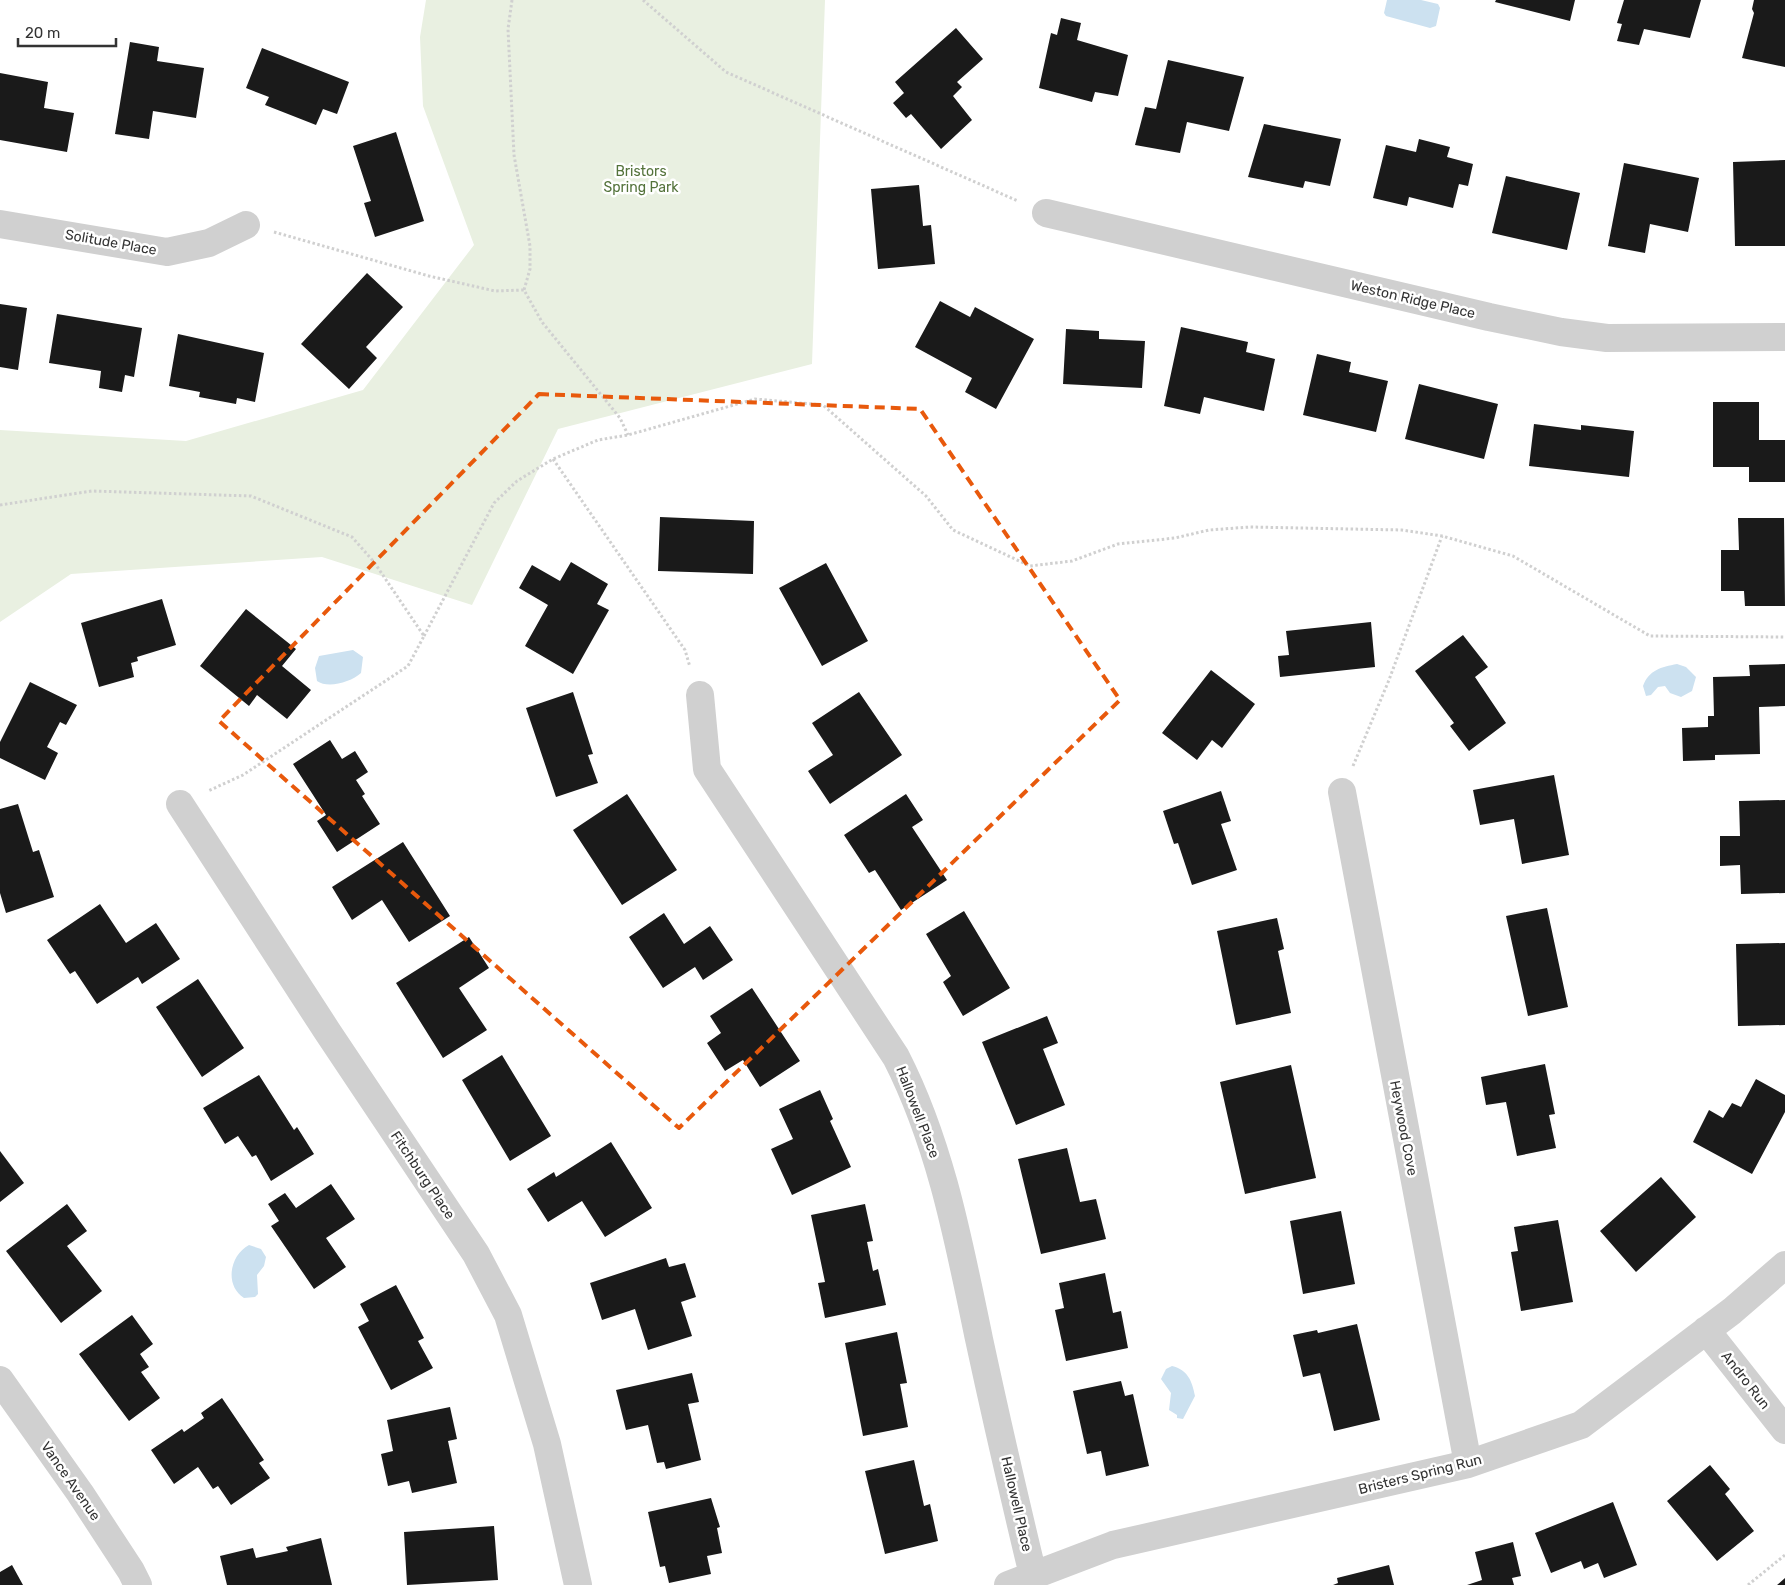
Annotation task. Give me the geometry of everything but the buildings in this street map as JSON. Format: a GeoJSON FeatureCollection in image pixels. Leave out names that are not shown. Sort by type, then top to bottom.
{"type":"FeatureCollection","features":[{"type":"Feature","properties":{"kind":"street","name":"Weston Ridge Place"},"geometry":{"type":"LineString","coordinates":[[1046,213],[1489,317],[1561,332],[1607,338],[1785,337]]}},
{"type":"Feature","properties":{"kind":"street","name":"Solitude Place"},"geometry":{"type":"LineString","coordinates":[[0,224],[167,252],[209,243],[246,225]]}},
{"type":"Feature","properties":{"kind":"street","name":"Hallowell Place"},"geometry":{"type":"LineString","coordinates":[[700,695],[707,769],[896,1057],[912,1089],[925,1122],[949,1206],[1033,1575]]}},
{"type":"Feature","properties":{"kind":"street","name":"Heywood Cove"},"geometry":{"type":"LineString","coordinates":[[1342,792],[1468,1464]]}},
{"type":"Feature","properties":{"kind":"street","name":"Fitchburg Place"},"geometry":{"type":"LineString","coordinates":[[180,804],[327,1031],[476,1254],[508,1315],[547,1444],[578,1585]]}},
{"type":"Feature","properties":{"kind":"street","name":"Bristers Spring Run"},"geometry":{"type":"LineString","coordinates":[[1008,1585],[1113,1545],[1468,1464],[1581,1424],[1706,1330],[1785,1265]]}},
{"type":"Feature","properties":{"kind":"street","name":"Andro Run"},"geometry":{"type":"LineString","coordinates":[[1706,1330],[1785,1430]]}},
{"type":"Feature","properties":{"kind":"street","name":"Vance Avenue"},"geometry":{"type":"LineString","coordinates":[[0,1380],[80,1493],[131,1571],[138,1585]]}},
{"type":"Feature","properties":{"kind":"path"},"geometry":{"type":"LineString","coordinates":[[512,0],[508,29],[514,155],[530,246],[530,269],[524,290],[542,322],[620,418],[628,436]]}},
{"type":"Feature","properties":{"kind":"path"},"geometry":{"type":"LineString","coordinates":[[643,0],[726,72],[1046,213]]}},
{"type":"Feature","properties":{"kind":"path"},"geometry":{"type":"LineString","coordinates":[[246,225],[429,276],[495,291],[524,290]]}},
{"type":"Feature","properties":{"kind":"path"},"geometry":{"type":"LineString","coordinates":[[180,804],[243,775],[408,666],[494,503],[518,480],[553,459],[598,440],[628,436],[755,399],[823,405],[926,496],[953,530],[1030,566],[1072,561],[1118,544],[1175,538],[1209,530],[1250,527],[1402,530],[1442,536],[1513,556],[1650,636],[1785,637]]}},
{"type":"Feature","properties":{"kind":"path"},"geometry":{"type":"LineString","coordinates":[[553,459],[685,650],[700,695]]}},
{"type":"Feature","properties":{"kind":"path"},"geometry":{"type":"LineString","coordinates":[[0,505],[92,491],[251,496],[352,537],[374,562],[424,636]]}},
{"type":"Feature","properties":{"kind":"path"},"geometry":{"type":"LineString","coordinates":[[1342,792],[1373,719],[1442,536]]}},
{"type":"Feature","properties":{"kind":"path"},"geometry":{"type":"LineString","coordinates":[[1748,1585],[1785,1555]]}},
{"type":"Feature","properties":{"kind":"highlighted area"},"geometry":{"type":"Polygon","coordinates":[[[539,394],[920,409],[1120,700],[679,1128],[219,721],[539,394]]]}},
{"type":"Feature","properties":{"kind":"green space","name":"Bristors Spring Park"},"geometry":{"type":"Polygon","coordinates":[[[426,0],[825,0],[812,364],[558,429],[472,605],[322,557],[71,574],[0,622],[0,430],[186,441],[363,390],[474,245],[423,106],[420,37],[426,0]]]}},
{"type":"Feature","properties":{"kind":"water"},"geometry":{"type":"Polygon","coordinates":[[[1387,0],[1421,0],[1438,4],[1440,8],[1436,26],[1430,28],[1386,16],[1384,13],[1387,0]]]}},
{"type":"Feature","properties":{"kind":"water"},"geometry":{"type":"Polygon","coordinates":[[[353,650],[363,657],[361,673],[339,683],[327,684],[317,681],[315,668],[319,656],[353,650]]]}},
{"type":"Feature","properties":{"kind":"water"},"geometry":{"type":"Polygon","coordinates":[[[1677,664],[1686,667],[1696,677],[1692,691],[1681,697],[1670,693],[1665,686],[1658,687],[1651,695],[1646,696],[1643,686],[1649,676],[1656,670],[1677,664]]]}},
{"type":"Feature","properties":{"kind":"water"},"geometry":{"type":"Polygon","coordinates":[[[249,1245],[261,1249],[266,1257],[264,1266],[257,1275],[258,1294],[255,1297],[244,1298],[234,1286],[232,1270],[237,1256],[249,1245]]]}},
{"type":"Feature","properties":{"kind":"water"},"geometry":{"type":"Polygon","coordinates":[[[1172,1366],[1186,1373],[1195,1396],[1183,1419],[1177,1418],[1177,1415],[1169,1410],[1171,1393],[1161,1379],[1166,1369],[1172,1366]]]}}]}
